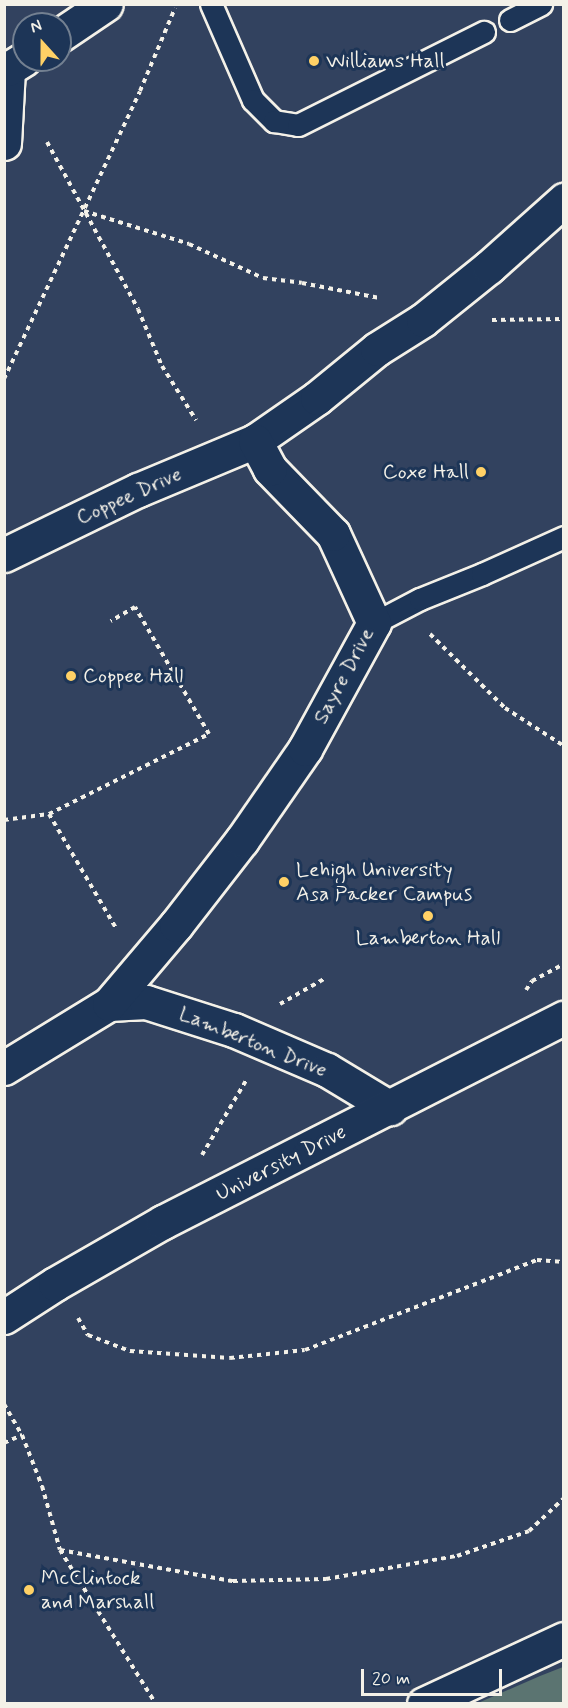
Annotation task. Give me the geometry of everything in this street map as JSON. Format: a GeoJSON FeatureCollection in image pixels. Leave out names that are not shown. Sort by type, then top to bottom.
{"type":"FeatureCollection","features":[{"type":"Feature","properties":{"kind":"street"},"geometry":{"type":"LineString","coordinates":[[72,27],[106,4]]}},
{"type":"Feature","properties":{"kind":"street"},"geometry":{"type":"LineString","coordinates":[[4,143],[12,65]]}},
{"type":"Feature","properties":{"kind":"street"},"geometry":{"type":"LineString","coordinates":[[255,441],[317,398],[377,349],[423,320],[489,267],[564,200]]}},
{"type":"Feature","properties":{"kind":"street","name":"Coppee Drive"},"geometry":{"type":"LineString","coordinates":[[4,555],[138,490],[255,441]]}},
{"type":"Feature","properties":{"kind":"street","name":"Sayre Drive"},"geometry":{"type":"LineString","coordinates":[[4,1068],[109,1005],[140,968],[242,840],[305,749],[374,623],[333,534],[270,469],[255,441]]}},
{"type":"Feature","properties":{"kind":"street","name":"Lamberton Drive"},"geometry":{"type":"LineString","coordinates":[[109,1005],[146,1002],[177,1009],[327,1070],[390,1108]]}},
{"type":"Feature","properties":{"kind":"street","name":"University Drive"},"geometry":{"type":"LineString","coordinates":[[4,1317],[163,1222],[564,1018]]}},
{"type":"Feature","properties":{"kind":"street"},"geometry":{"type":"LineString","coordinates":[[424,1704],[564,1639]]}},
{"type":"Feature","properties":{"kind":"lane"},"geometry":{"type":"LineString","coordinates":[[211,4],[253,100],[273,121],[298,125],[484,32]]}},
{"type":"Feature","properties":{"kind":"lane"},"geometry":{"type":"LineString","coordinates":[[510,20],[541,4]]}},
{"type":"Feature","properties":{"kind":"lane"},"geometry":{"type":"LineString","coordinates":[[374,623],[564,537]]}},
{"type":"Feature","properties":{"kind":"path"},"geometry":{"type":"LineString","coordinates":[[4,379],[140,91],[175,10]]}},
{"type":"Feature","properties":{"kind":"path"},"geometry":{"type":"LineString","coordinates":[[42,133],[138,309],[162,366],[203,429],[214,459]]}},
{"type":"Feature","properties":{"kind":"path"},"geometry":{"type":"LineString","coordinates":[[84,211],[189,244],[263,278],[389,300]]}},
{"type":"Feature","properties":{"kind":"path"},"geometry":{"type":"LineString","coordinates":[[4,820],[49,814],[209,734],[135,607],[111,621]]}},
{"type":"Feature","properties":{"kind":"path"},"geometry":{"type":"LineString","coordinates":[[404,608],[505,708],[564,747]]}},
{"type":"Feature","properties":{"kind":"path"},"geometry":{"type":"LineString","coordinates":[[49,814],[140,968]]}},
{"type":"Feature","properties":{"kind":"path"},"geometry":{"type":"LineString","coordinates":[[198,1162],[267,1044]]}},
{"type":"Feature","properties":{"kind":"path"},"geometry":{"type":"LineString","coordinates":[[56,1284],[88,1335],[130,1351],[230,1358],[305,1350],[537,1260],[564,1262]]}},
{"type":"Feature","properties":{"kind":"path"},"geometry":{"type":"LineString","coordinates":[[4,1404],[22,1435],[42,1486],[60,1550],[156,1704]]}},
{"type":"Feature","properties":{"kind":"path"},"geometry":{"type":"LineString","coordinates":[[4,1443],[22,1435]]}},
{"type":"Feature","properties":{"kind":"path"},"geometry":{"type":"LineString","coordinates":[[60,1550],[233,1581],[326,1579],[457,1556],[529,1531],[564,1498]]}},
{"type":"Feature","properties":{"kind":"shaded area","name":"Lehigh University Asa Packer Campus"},"geometry":{"type":"Polygon","coordinates":[[[5,5],[563,5],[563,1703],[5,1703],[5,5]]]}},
{"type":"Feature","properties":{"kind":"green space"},"geometry":{"type":"Polygon","coordinates":[[[563,1667],[563,1703],[478,1703],[540,1676],[563,1667]]]}},
{"type":"Feature","properties":{"kind":"place","name":"Williams Hall"},"geometry":{"type":"Point","coordinates":[314,61]}},
{"type":"Feature","properties":{"kind":"place","name":"Coxe Hall"},"geometry":{"type":"Point","coordinates":[481,472]}},
{"type":"Feature","properties":{"kind":"place","name":"Coppee Hall"},"geometry":{"type":"Point","coordinates":[71,676]}},
{"type":"Feature","properties":{"kind":"place","name":"Lehigh University Asa Packer Campus"},"geometry":{"type":"Point","coordinates":[284,882]}},
{"type":"Feature","properties":{"kind":"place","name":"Lamberton Hall"},"geometry":{"type":"Point","coordinates":[428,916]}},
{"type":"Feature","properties":{"kind":"place","name":"McClintock and Marshall"},"geometry":{"type":"Point","coordinates":[29,1590]}}]}
